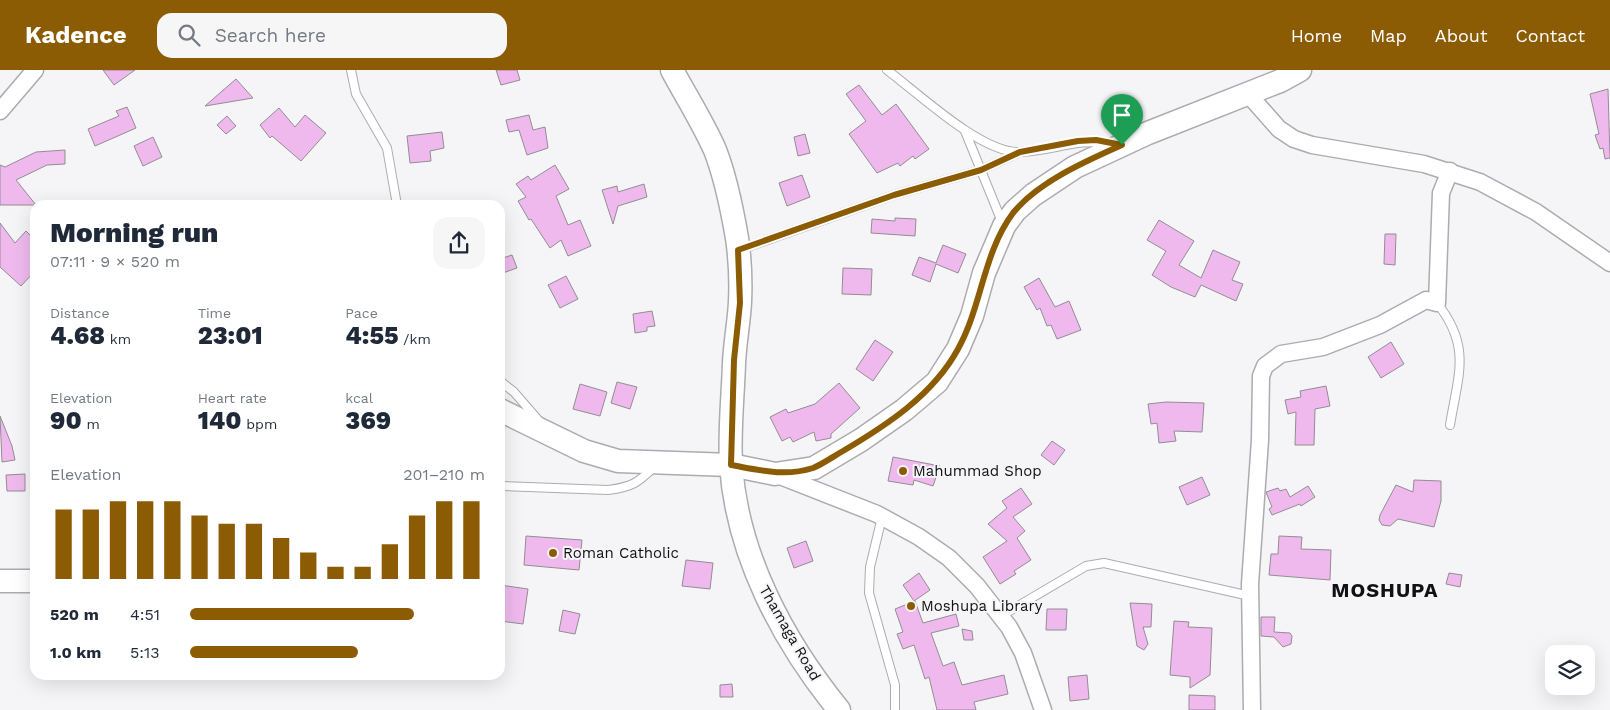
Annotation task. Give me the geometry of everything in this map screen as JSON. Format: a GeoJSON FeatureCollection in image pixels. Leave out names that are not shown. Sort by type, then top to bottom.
{"type":"FeatureCollection","features":[{"type":"Feature","properties":{"kind":"street"},"geometry":{"type":"LineString","coordinates":[[0,111],[35,70]]}},
{"type":"Feature","properties":{"kind":"street","name":"Thamaga Road"},"geometry":{"type":"LineString","coordinates":[[672,70],[714,150],[729,198],[738,250],[740,303],[734,360],[731,465],[740,522],[752,565],[780,622],[824,691],[839,710]]}},
{"type":"Feature","properties":{"kind":"street"},"geometry":{"type":"LineString","coordinates":[[775,474],[814,468],[904,410],[937,382],[958,349],[972,316],[984,273],[1004,226],[1015,211],[1033,195],[1075,167],[1122,145],[1248,94],[1300,70]]}},
{"type":"Feature","properties":{"kind":"street"},"geometry":{"type":"LineString","coordinates":[[1248,94],[1280,129],[1294,139],[1312,145],[1450,171],[1507,195],[1610,263]]}},
{"type":"Feature","properties":{"kind":"street"},"geometry":{"type":"LineString","coordinates":[[1252,710],[1250,596],[1260,440],[1259,389],[1261,376],[1265,366],[1281,354],[1323,347],[1380,325],[1426,300],[1438,303],[1441,193],[1450,171]]}},
{"type":"Feature","properties":{"kind":"street"},"geometry":{"type":"LineString","coordinates":[[505,412],[592,454],[618,461],[731,465],[775,474],[882,517],[919,537],[949,558],[977,586],[1001,616],[1023,653],[1042,710]]}},
{"type":"Feature","properties":{"kind":"street"},"geometry":{"type":"LineString","coordinates":[[0,581],[30,581]]}},
{"type":"Feature","properties":{"kind":"lane"},"geometry":{"type":"LineString","coordinates":[[351,70],[356,94],[387,148],[396,200]]}},
{"type":"Feature","properties":{"kind":"lane"},"geometry":{"type":"LineString","coordinates":[[887,70],[964,130],[994,148],[1020,152]]}},
{"type":"Feature","properties":{"kind":"lane"},"geometry":{"type":"LineString","coordinates":[[964,130],[1004,226]]}},
{"type":"Feature","properties":{"kind":"lane"},"geometry":{"type":"LineString","coordinates":[[738,250],[894,195],[981,170],[1020,152],[1078,141],[1096,140],[1122,145]]}},
{"type":"Feature","properties":{"kind":"lane"},"geometry":{"type":"LineString","coordinates":[[1438,303],[1452,324],[1461,350],[1450,425]]}},
{"type":"Feature","properties":{"kind":"lane"},"geometry":{"type":"LineString","coordinates":[[505,385],[514,392],[547,431]]}},
{"type":"Feature","properties":{"kind":"lane"},"geometry":{"type":"LineString","coordinates":[[505,486],[608,490],[625,488],[637,484],[658,463]]}},
{"type":"Feature","properties":{"kind":"lane"},"geometry":{"type":"LineString","coordinates":[[882,517],[868,582],[869,593],[895,685],[897,701],[895,710]]}},
{"type":"Feature","properties":{"kind":"lane"},"geometry":{"type":"LineString","coordinates":[[1001,616],[1086,566],[1104,563],[1250,596]]}},
{"type":"Feature","properties":{"kind":"building"},"geometry":{"type":"Polygon","coordinates":[[[103,70],[135,70],[114,85],[103,70]]]}},
{"type":"Feature","properties":{"kind":"building"},"geometry":{"type":"Polygon","coordinates":[[[496,70],[517,70],[520,80],[501,85],[496,70]]]}},
{"type":"Feature","properties":{"kind":"building"},"geometry":{"type":"Polygon","coordinates":[[[236,79],[253,98],[205,106],[236,79]]]}},
{"type":"Feature","properties":{"kind":"building"},"geometry":{"type":"Polygon","coordinates":[[[859,85],[882,115],[896,104],[929,149],[915,159],[913,156],[900,166],[898,163],[877,173],[849,134],[866,121],[846,94],[859,85]]]}},
{"type":"Feature","properties":{"kind":"building"},"geometry":{"type":"Polygon","coordinates":[[[1608,89],[1610,158],[1605,159],[1603,148],[1600,149],[1595,135],[1599,134],[1590,94],[1608,89]]]}},
{"type":"Feature","properties":{"kind":"building"},"geometry":{"type":"Polygon","coordinates":[[[127,107],[136,128],[95,146],[88,129],[119,116],[116,111],[127,107]]]}},
{"type":"Feature","properties":{"kind":"building"},"geometry":{"type":"Polygon","coordinates":[[[279,108],[295,127],[305,115],[326,133],[301,161],[272,136],[270,138],[260,125],[279,108]]]}},
{"type":"Feature","properties":{"kind":"building"},"geometry":{"type":"Polygon","coordinates":[[[529,115],[533,130],[545,127],[548,148],[527,155],[519,130],[509,132],[506,120],[529,115]]]}},
{"type":"Feature","properties":{"kind":"building"},"geometry":{"type":"Polygon","coordinates":[[[227,116],[236,126],[226,134],[217,125],[227,116]]]}},
{"type":"Feature","properties":{"kind":"building"},"geometry":{"type":"Polygon","coordinates":[[[442,132],[444,148],[430,151],[431,161],[410,163],[407,136],[442,132]]]}},
{"type":"Feature","properties":{"kind":"building"},"geometry":{"type":"Polygon","coordinates":[[[805,134],[810,153],[798,156],[794,137],[805,134]]]}},
{"type":"Feature","properties":{"kind":"building"},"geometry":{"type":"Polygon","coordinates":[[[153,137],[162,157],[143,166],[134,146],[153,137]]]}},
{"type":"Feature","properties":{"kind":"building"},"geometry":{"type":"Polygon","coordinates":[[[65,150],[65,164],[47,165],[16,180],[32,200],[30,200],[30,205],[0,205],[0,165],[5,167],[36,152],[65,150]]]}},
{"type":"Feature","properties":{"kind":"building"},"geometry":{"type":"Polygon","coordinates":[[[555,165],[569,189],[556,196],[568,225],[580,220],[591,246],[568,256],[561,240],[550,248],[531,219],[529,220],[518,201],[526,197],[516,184],[528,176],[531,180],[555,165]]]}},
{"type":"Feature","properties":{"kind":"building"},"geometry":{"type":"Polygon","coordinates":[[[802,175],[810,197],[787,206],[779,183],[802,175]]]}},
{"type":"Feature","properties":{"kind":"building"},"geometry":{"type":"Polygon","coordinates":[[[644,184],[647,197],[618,206],[613,224],[602,190],[617,186],[618,192],[644,184]]]}},
{"type":"Feature","properties":{"kind":"building"},"geometry":{"type":"Polygon","coordinates":[[[895,218],[916,219],[915,236],[871,233],[872,219],[895,221],[895,218]]]}},
{"type":"Feature","properties":{"kind":"building"},"geometry":{"type":"Polygon","coordinates":[[[1159,220],[1194,241],[1179,265],[1201,278],[1213,250],[1240,262],[1232,280],[1243,284],[1236,301],[1201,285],[1195,297],[1171,287],[1152,275],[1166,251],[1147,240],[1159,220]]]}},
{"type":"Feature","properties":{"kind":"building"},"geometry":{"type":"Polygon","coordinates":[[[0,223],[15,243],[26,231],[30,235],[30,276],[21,286],[0,267],[0,223]]]}},
{"type":"Feature","properties":{"kind":"building"},"geometry":{"type":"Polygon","coordinates":[[[1385,234],[1396,234],[1395,265],[1384,264],[1385,234]]]}},
{"type":"Feature","properties":{"kind":"building"},"geometry":{"type":"Polygon","coordinates":[[[943,245],[966,254],[958,273],[936,264],[930,282],[912,275],[919,257],[936,263],[943,245]]]}},
{"type":"Feature","properties":{"kind":"building"},"geometry":{"type":"Polygon","coordinates":[[[512,255],[517,268],[505,272],[505,257],[512,255]]]}},
{"type":"Feature","properties":{"kind":"building"},"geometry":{"type":"Polygon","coordinates":[[[843,268],[872,269],[871,295],[842,294],[843,268]]]}},
{"type":"Feature","properties":{"kind":"building"},"geometry":{"type":"Polygon","coordinates":[[[566,276],[578,299],[560,308],[548,285],[566,276]]]}},
{"type":"Feature","properties":{"kind":"building"},"geometry":{"type":"Polygon","coordinates":[[[1039,278],[1055,307],[1069,301],[1081,330],[1057,339],[1051,325],[1047,326],[1040,308],[1037,310],[1024,287],[1039,278]]]}},
{"type":"Feature","properties":{"kind":"building"},"geometry":{"type":"Polygon","coordinates":[[[652,311],[655,326],[647,327],[647,331],[635,333],[633,314],[652,311]]]}},
{"type":"Feature","properties":{"kind":"building"},"geometry":{"type":"Polygon","coordinates":[[[875,340],[893,352],[873,381],[856,369],[875,340]]]}},
{"type":"Feature","properties":{"kind":"building"},"geometry":{"type":"Polygon","coordinates":[[[1391,342],[1404,364],[1381,378],[1368,357],[1391,342]]]}},
{"type":"Feature","properties":{"kind":"building"},"geometry":{"type":"Polygon","coordinates":[[[617,382],[637,387],[630,409],[611,403],[617,382]]]}},
{"type":"Feature","properties":{"kind":"building"},"geometry":{"type":"Polygon","coordinates":[[[839,383],[860,408],[831,434],[831,438],[816,441],[814,432],[793,442],[790,437],[782,441],[770,417],[786,409],[788,413],[815,404],[839,383]]]}},
{"type":"Feature","properties":{"kind":"building"},"geometry":{"type":"Polygon","coordinates":[[[580,384],[607,392],[600,416],[573,409],[580,384]]]}},
{"type":"Feature","properties":{"kind":"building"},"geometry":{"type":"Polygon","coordinates":[[[1326,386],[1330,406],[1315,409],[1314,445],[1295,445],[1296,412],[1288,414],[1285,400],[1301,397],[1300,391],[1326,386]]]}},
{"type":"Feature","properties":{"kind":"building"},"geometry":{"type":"Polygon","coordinates":[[[1166,402],[1204,403],[1202,432],[1174,431],[1176,441],[1159,443],[1157,423],[1151,424],[1148,404],[1166,402]]]}},
{"type":"Feature","properties":{"kind":"building"},"geometry":{"type":"Polygon","coordinates":[[[0,416],[12,446],[15,460],[2,462],[0,416]]]}},
{"type":"Feature","properties":{"kind":"building"},"geometry":{"type":"Polygon","coordinates":[[[1052,441],[1065,450],[1054,465],[1041,455],[1052,441]]]}},
{"type":"Feature","properties":{"kind":"building"},"geometry":{"type":"Polygon","coordinates":[[[893,457],[940,466],[933,486],[914,480],[913,485],[888,481],[893,457]]]}},
{"type":"Feature","properties":{"kind":"building"},"geometry":{"type":"Polygon","coordinates":[[[25,474],[25,491],[7,491],[6,475],[25,474]]]}},
{"type":"Feature","properties":{"kind":"building"},"geometry":{"type":"Polygon","coordinates":[[[1202,477],[1210,495],[1187,505],[1179,487],[1202,477]]]}},
{"type":"Feature","properties":{"kind":"building"},"geometry":{"type":"Polygon","coordinates":[[[1414,480],[1441,481],[1441,501],[1434,527],[1398,519],[1390,526],[1382,525],[1379,520],[1380,515],[1396,485],[1413,492],[1414,480]]]}},
{"type":"Feature","properties":{"kind":"building"},"geometry":{"type":"Polygon","coordinates":[[[1308,486],[1315,497],[1301,506],[1300,504],[1272,515],[1269,509],[1272,507],[1266,492],[1278,488],[1280,491],[1286,489],[1290,497],[1308,486]]]}},
{"type":"Feature","properties":{"kind":"building"},"geometry":{"type":"Polygon","coordinates":[[[1021,488],[1032,504],[1013,517],[1025,531],[1017,538],[1031,560],[1014,571],[1016,574],[1000,584],[983,557],[1007,541],[988,524],[1007,508],[1002,501],[1021,488]]]}},
{"type":"Feature","properties":{"kind":"building","name":"Roman Catholic"},"geometry":{"type":"Polygon","coordinates":[[[526,536],[582,540],[579,570],[524,565],[526,536]]]}},
{"type":"Feature","properties":{"kind":"building"},"geometry":{"type":"Polygon","coordinates":[[[1279,536],[1302,537],[1301,549],[1331,550],[1330,580],[1269,575],[1271,554],[1278,554],[1279,536]]]}},
{"type":"Feature","properties":{"kind":"building"},"geometry":{"type":"Polygon","coordinates":[[[806,541],[813,561],[794,568],[787,548],[806,541]]]}},
{"type":"Feature","properties":{"kind":"building"},"geometry":{"type":"Polygon","coordinates":[[[686,560],[713,563],[710,589],[682,586],[686,560]]]}},
{"type":"Feature","properties":{"kind":"building"},"geometry":{"type":"Polygon","coordinates":[[[919,573],[930,590],[914,601],[903,585],[919,573]]]}},
{"type":"Feature","properties":{"kind":"building"},"geometry":{"type":"Polygon","coordinates":[[[1449,573],[1462,575],[1460,587],[1446,584],[1449,573]]]}},
{"type":"Feature","properties":{"kind":"building"},"geometry":{"type":"Polygon","coordinates":[[[505,586],[528,589],[523,624],[505,622],[505,586]]]}},
{"type":"Feature","properties":{"kind":"building"},"geometry":{"type":"Polygon","coordinates":[[[915,601],[923,623],[956,614],[959,626],[931,633],[943,666],[954,662],[962,685],[1004,675],[1008,694],[974,702],[976,710],[937,710],[929,677],[925,679],[914,645],[903,649],[897,634],[903,632],[895,609],[915,601]]]}},
{"type":"Feature","properties":{"kind":"building"},"geometry":{"type":"Polygon","coordinates":[[[1130,603],[1152,604],[1151,627],[1143,627],[1148,644],[1144,650],[1137,646],[1130,603]]]}},
{"type":"Feature","properties":{"kind":"building"},"geometry":{"type":"Polygon","coordinates":[[[1047,609],[1067,609],[1066,630],[1046,630],[1047,609]]]}},
{"type":"Feature","properties":{"kind":"building"},"geometry":{"type":"Polygon","coordinates":[[[563,610],[580,614],[575,634],[559,631],[563,610]]]}},
{"type":"Feature","properties":{"kind":"building"},"geometry":{"type":"Polygon","coordinates":[[[1261,617],[1275,617],[1274,632],[1290,633],[1292,636],[1291,644],[1283,647],[1274,637],[1261,636],[1261,617]]]}},
{"type":"Feature","properties":{"kind":"building"},"geometry":{"type":"Polygon","coordinates":[[[1174,621],[1189,622],[1188,627],[1212,628],[1210,675],[1190,688],[1190,677],[1170,675],[1174,621]]]}},
{"type":"Feature","properties":{"kind":"building"},"geometry":{"type":"Polygon","coordinates":[[[962,629],[972,631],[973,640],[964,640],[962,629]]]}},
{"type":"Feature","properties":{"kind":"building"},"geometry":{"type":"Polygon","coordinates":[[[1087,675],[1089,699],[1070,701],[1068,677],[1087,675]]]}},
{"type":"Feature","properties":{"kind":"building"},"geometry":{"type":"Polygon","coordinates":[[[732,684],[733,697],[720,697],[720,685],[732,684]]]}},
{"type":"Feature","properties":{"kind":"building"},"geometry":{"type":"Polygon","coordinates":[[[1189,695],[1215,696],[1215,710],[1189,710],[1189,695]]]}},
{"type":"Feature","properties":{"kind":"place","name":"Mahummad Shop"},"geometry":{"type":"Point","coordinates":[903,471]}},
{"type":"Feature","properties":{"kind":"place","name":"Roman Catholic"},"geometry":{"type":"Point","coordinates":[553,553]}},
{"type":"Feature","properties":{"kind":"place","name":"Moshupa Library"},"geometry":{"type":"Point","coordinates":[911,606]}},
{"type":"Feature","properties":{"kind":"district","name":"MOSHUPA"},"geometry":{"type":"Point","coordinates":[1385,590]}},
{"type":"Feature","properties":{"kind":"route"},"geometry":{"type":"LineString","coordinates":[[1096,140],[1122,145],[1075,167],[1033,195],[1015,211],[1004,226],[994,247],[984,273],[972,316],[958,349],[937,382],[904,410],[862,440],[814,468],[775,474],[731,465],[734,360],[740,303],[738,250],[894,195],[981,170],[1020,152],[1078,141],[1096,140]]}}]}
